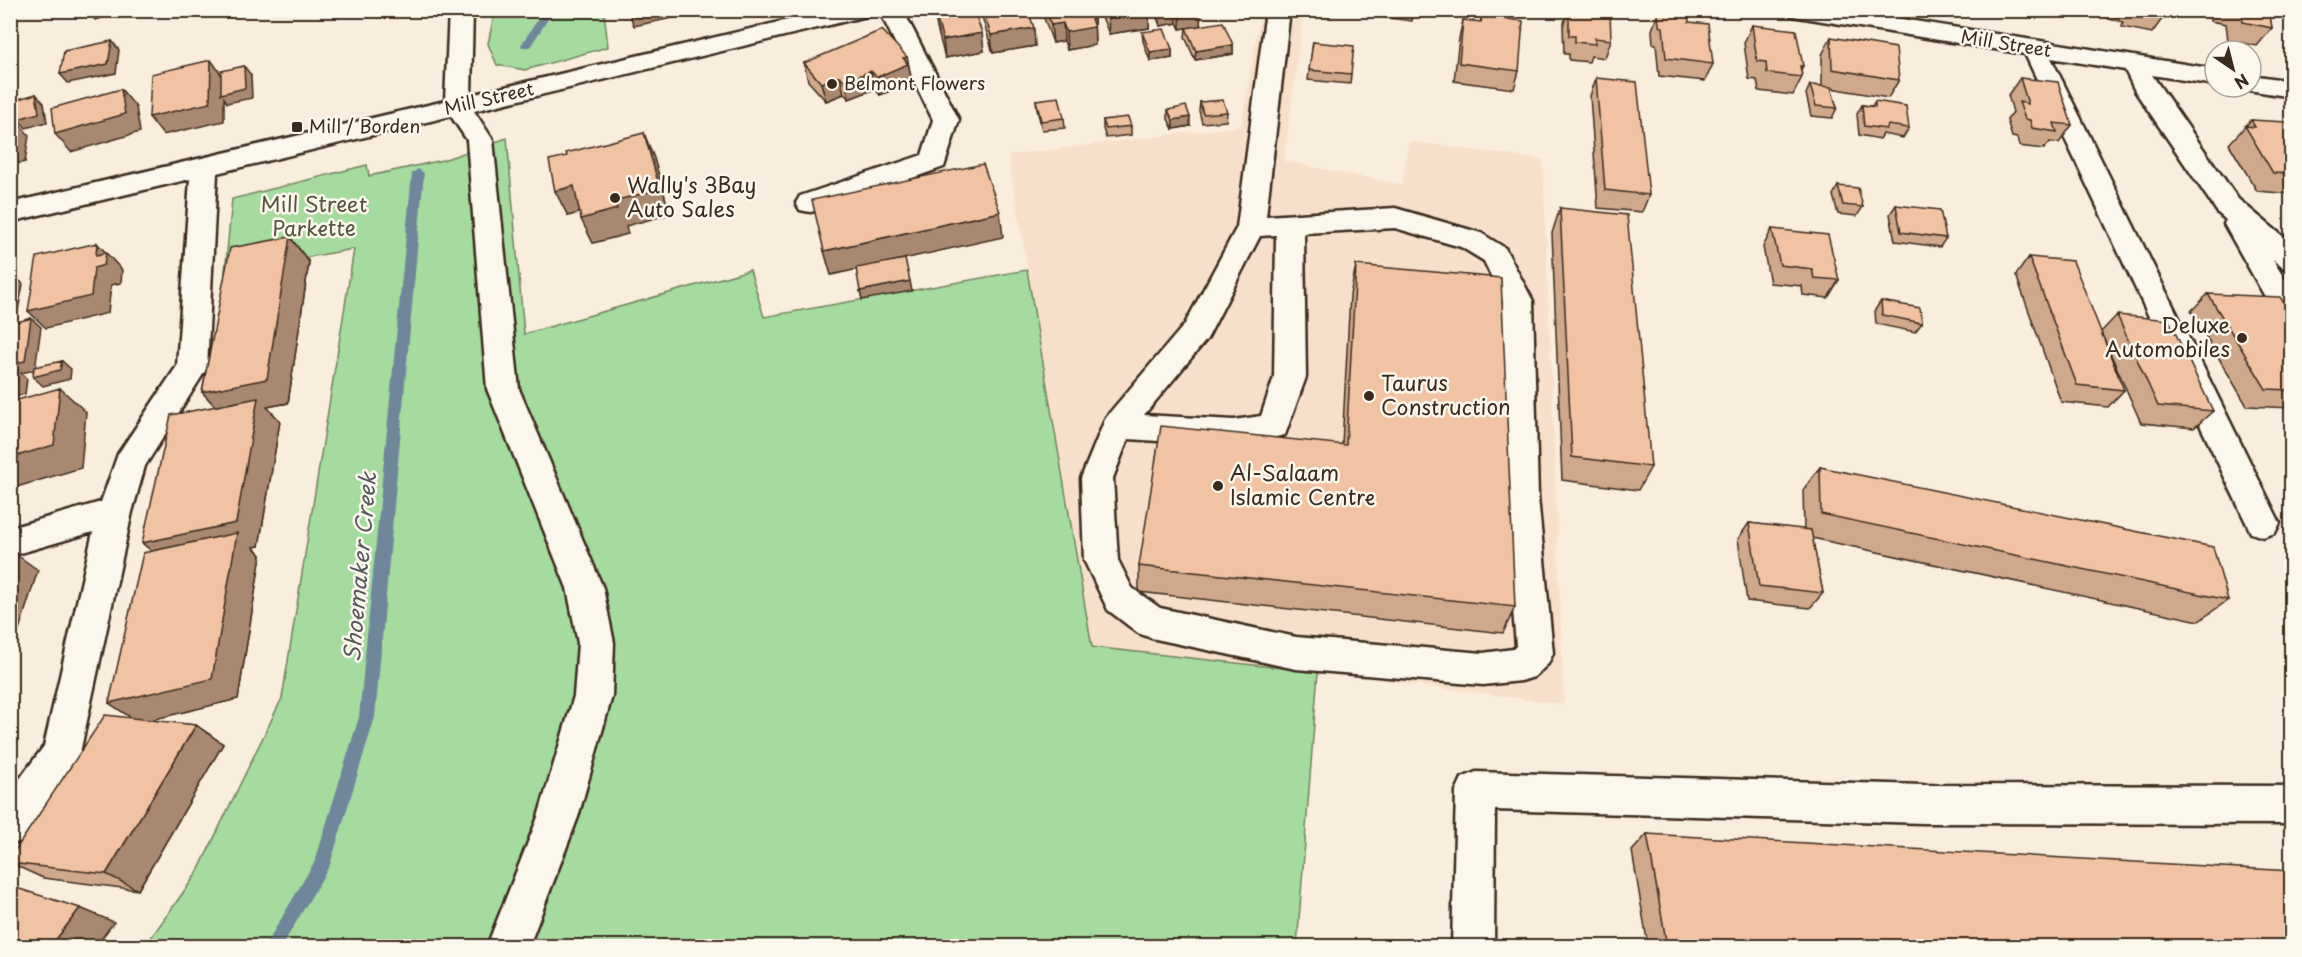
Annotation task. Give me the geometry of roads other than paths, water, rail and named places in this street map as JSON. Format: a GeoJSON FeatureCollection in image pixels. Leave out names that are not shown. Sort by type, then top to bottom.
{"type":"FeatureCollection","features":[{"type":"Feature","properties":{"kind":"street"},"geometry":{"type":"LineString","coordinates":[[461,10],[458,107],[480,140],[502,389],[585,588],[596,643],[593,696],[574,762],[558,817],[508,946]]}},
{"type":"Feature","properties":{"kind":"street"},"geometry":{"type":"LineString","coordinates":[[758,10],[768,33]]}},
{"type":"Feature","properties":{"kind":"street","name":"Mill Street"},"geometry":{"type":"LineString","coordinates":[[10,213],[863,10]]}},
{"type":"Feature","properties":{"kind":"street"},"geometry":{"type":"LineString","coordinates":[[810,203],[934,161],[946,120],[891,10]]}},
{"type":"Feature","properties":{"kind":"street"},"geometry":{"type":"LineString","coordinates":[[1251,226],[1395,219],[1471,240],[1495,255],[1518,301],[1521,497],[1535,653],[1521,664],[1471,668],[1296,653],[1151,622],[1120,598],[1101,560],[1097,478],[1117,426],[1196,331],[1251,226],[1278,10]]}},
{"type":"Feature","properties":{"kind":"street","name":"Mill Street"},"geometry":{"type":"LineString","coordinates":[[1798,10],[2203,75]]}},
{"type":"Feature","properties":{"kind":"street"},"geometry":{"type":"LineString","coordinates":[[2035,48],[2047,79],[2263,523]]}},
{"type":"Feature","properties":{"kind":"street"},"geometry":{"type":"LineString","coordinates":[[2135,64],[2144,85],[2228,206],[2292,317]]}},
{"type":"Feature","properties":{"kind":"street"},"geometry":{"type":"LineString","coordinates":[[2263,85],[2292,89]]}},
{"type":"Feature","properties":{"kind":"street"},"geometry":{"type":"LineString","coordinates":[[10,826],[61,753],[115,512],[130,463],[192,368],[204,167]]}},
{"type":"Feature","properties":{"kind":"street"},"geometry":{"type":"LineString","coordinates":[[2228,206],[2292,260]]}},
{"type":"Feature","properties":{"kind":"street"},"geometry":{"type":"LineString","coordinates":[[1117,426],[1234,433],[1274,426],[1290,377],[1290,224]]}},
{"type":"Feature","properties":{"kind":"street"},"geometry":{"type":"LineString","coordinates":[[10,542],[115,512]]}},
{"type":"Feature","properties":{"kind":"street"},"geometry":{"type":"LineString","coordinates":[[1473,946],[1476,791],[1923,804],[2292,805]]}},
{"type":"Feature","properties":{"kind":"waterway","name":"Shoemaker Creek"},"geometry":{"type":"LineString","coordinates":[[526,45],[549,10]]}},
{"type":"Feature","properties":{"kind":"waterway","name":"Shoemaker Creek"},"geometry":{"type":"LineString","coordinates":[[273,946],[322,865],[367,717],[418,173]]}},
{"type":"Feature","properties":{"kind":"place","name":"Belmont Flowers"},"geometry":{"type":"Point","coordinates":[832,84]}},
{"type":"Feature","properties":{"kind":"place","name":"Mill / Borden"},"geometry":{"type":"Point","coordinates":[297,127]}},
{"type":"Feature","properties":{"kind":"place","name":"Wally's 3Bay Auto Sales"},"geometry":{"type":"Point","coordinates":[615,198]}},
{"type":"Feature","properties":{"kind":"place","name":"Deluxe Automobiles"},"geometry":{"type":"Point","coordinates":[2242,338]}},
{"type":"Feature","properties":{"kind":"place","name":"Taurus Construction"},"geometry":{"type":"Point","coordinates":[1369,396]}},
{"type":"Feature","properties":{"kind":"place","name":"Al-Salaam Islamic Centre"},"geometry":{"type":"Point","coordinates":[1218,486]}},
{"type":"Feature","properties":{"kind":"park label","name":"Mill Street Parkette"},"geometry":{"type":"Point","coordinates":[314,217]}}]}
